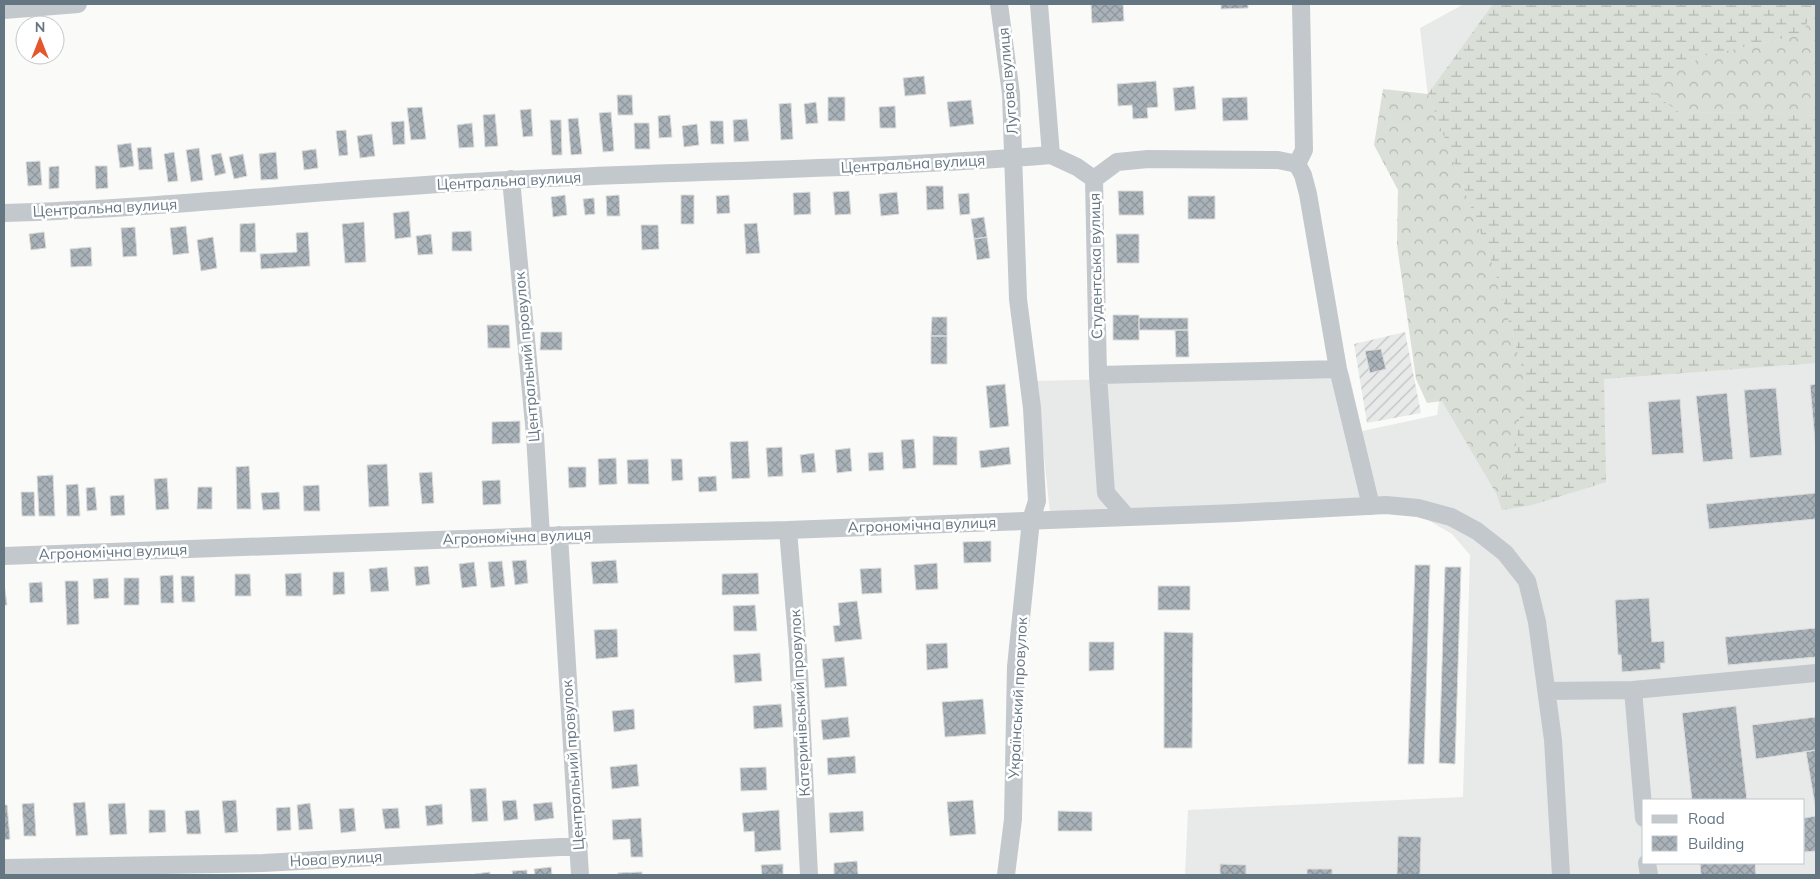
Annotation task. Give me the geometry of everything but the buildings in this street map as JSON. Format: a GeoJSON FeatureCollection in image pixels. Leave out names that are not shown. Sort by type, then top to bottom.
{"type":"FeatureCollection","features":[{"type":"Feature","properties":{"kind":"street"},"geometry":{"type":"LineString","coordinates":[[4,10],[78,4]]}},
{"type":"Feature","properties":{"kind":"street","name":"Лугова вулиця"},"geometry":{"type":"LineString","coordinates":[[999,4],[1011,94],[1018,299],[1032,408],[1037,501],[1031,520]]}},
{"type":"Feature","properties":{"kind":"street"},"geometry":{"type":"LineString","coordinates":[[1039,4],[1051,155]]}},
{"type":"Feature","properties":{"kind":"street"},"geometry":{"type":"LineString","coordinates":[[1297,164],[1304,150],[1302,4]]}},
{"type":"Feature","properties":{"kind":"street","name":"Центральна вулиця"},"geometry":{"type":"LineString","coordinates":[[4,213],[132,208],[391,187],[510,180],[833,168],[1051,155]]}},
{"type":"Feature","properties":{"kind":"street","name":"Студентська вулиця"},"geometry":{"type":"LineString","coordinates":[[1051,155],[1077,167],[1094,180],[1098,375],[1106,493],[1126,516]]}},
{"type":"Feature","properties":{"kind":"street"},"geometry":{"type":"LineString","coordinates":[[1094,180],[1117,162],[1148,159],[1278,160],[1297,164],[1303,175],[1308,194],[1338,370],[1371,506]]}},
{"type":"Feature","properties":{"kind":"street","name":"Центральний провулок"},"geometry":{"type":"LineString","coordinates":[[510,180],[535,435],[550,535],[579,846],[580,875]]}},
{"type":"Feature","properties":{"kind":"street"},"geometry":{"type":"LineString","coordinates":[[1098,375],[1338,370]]}},
{"type":"Feature","properties":{"kind":"street","name":"Агрономічна вулиця"},"geometry":{"type":"LineString","coordinates":[[4,556],[550,535],[788,530],[1236,513],[1386,504],[1418,508],[1451,517],[1477,531],[1505,553],[1527,581],[1537,622],[1553,740],[1561,875]]}},
{"type":"Feature","properties":{"kind":"street","name":"Український провулок"},"geometry":{"type":"LineString","coordinates":[[1006,875],[1013,819],[1016,667],[1031,520]]}},
{"type":"Feature","properties":{"kind":"street","name":"Катеринівський провулок"},"geometry":{"type":"LineString","coordinates":[[788,530],[798,650],[809,875]]}},
{"type":"Feature","properties":{"kind":"street"},"geometry":{"type":"LineString","coordinates":[[1547,691],[1633,690],[1816,673]]}},
{"type":"Feature","properties":{"kind":"street"},"geometry":{"type":"LineString","coordinates":[[1633,690],[1642,799]]}},
{"type":"Feature","properties":{"kind":"street","name":"Нова вулиця"},"geometry":{"type":"LineString","coordinates":[[4,868],[263,863],[579,846]]}},
{"type":"Feature","properties":{"kind":"shaded area"},"geometry":{"type":"Polygon","coordinates":[[[1464,4],[1816,4],[1816,875],[1185,875],[1188,810],[1463,797],[1470,555],[1452,534],[1395,501],[1050,513],[1036,381],[1349,373],[1362,431],[1437,415],[1453,312],[1420,28],[1464,4]]]}},
{"type":"Feature","properties":{"kind":"shaded area"},"geometry":{"type":"Polygon","coordinates":[[[1405,332],[1421,413],[1367,423],[1354,344],[1405,332]]]}},
{"type":"Feature","properties":{"kind":"green space"},"geometry":{"type":"Polygon","coordinates":[[[1493,4],[1813,4],[1803,34],[1703,56],[1647,89],[1680,113],[1755,112],[1816,116],[1816,363],[1604,379],[1606,482],[1532,505],[1502,510],[1497,495],[1515,452],[1525,379],[1494,268],[1428,94],[1493,4]]]}},
{"type":"Feature","properties":{"kind":"green space"},"geometry":{"type":"Polygon","coordinates":[[[1813,4],[1816,4],[1816,116],[1755,112],[1680,113],[1647,89],[1703,56],[1803,34],[1813,4]]]}},
{"type":"Feature","properties":{"kind":"green space"},"geometry":{"type":"Polygon","coordinates":[[[1383,89],[1428,94],[1494,268],[1525,379],[1515,452],[1497,495],[1442,401],[1427,403],[1416,379],[1397,245],[1398,190],[1374,145],[1383,89]]]}}]}
